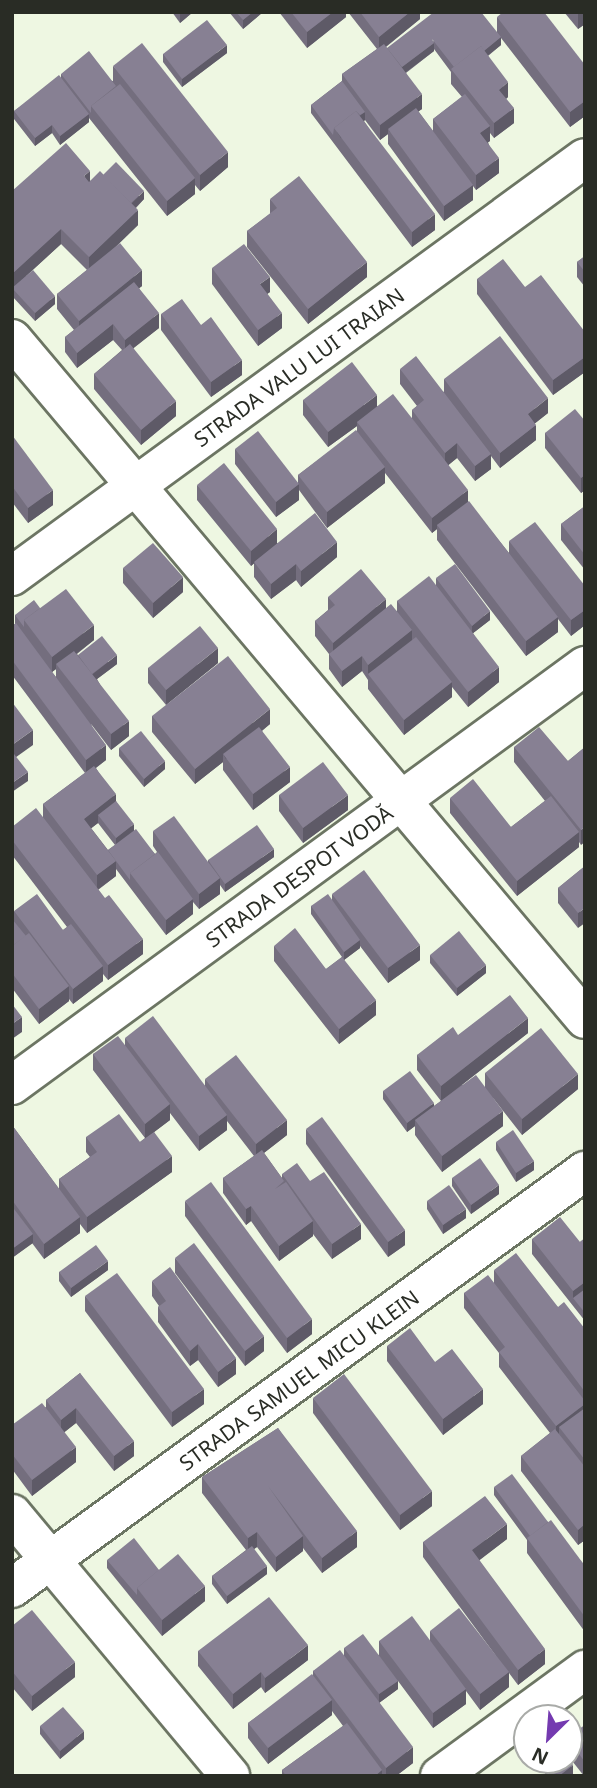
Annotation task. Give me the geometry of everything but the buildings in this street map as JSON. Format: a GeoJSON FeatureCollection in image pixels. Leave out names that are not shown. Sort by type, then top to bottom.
{"type":"FeatureCollection","features":[{"type":"Feature","properties":{"kind":"street","name":"STRADA VALU LUI TRAIAN"},"geometry":{"type":"LineString","coordinates":[[12,576],[585,158]]}},
{"type":"Feature","properties":{"kind":"street"},"geometry":{"type":"LineString","coordinates":[[12,340],[585,1019]]}},
{"type":"Feature","properties":{"kind":"street","name":"STRADA DESPOT VODĂ"},"geometry":{"type":"LineString","coordinates":[[12,1085],[585,666]]}},
{"type":"Feature","properties":{"kind":"street","name":"STRADA SAMUEL MICU KLEIN"},"geometry":{"type":"LineString","coordinates":[[12,1588],[585,1171]]}},
{"type":"Feature","properties":{"kind":"street"},"geometry":{"type":"LineString","coordinates":[[12,1514],[230,1776]]}},
{"type":"Feature","properties":{"kind":"street"},"geometry":{"type":"LineString","coordinates":[[440,1776],[585,1670]]}}]}
